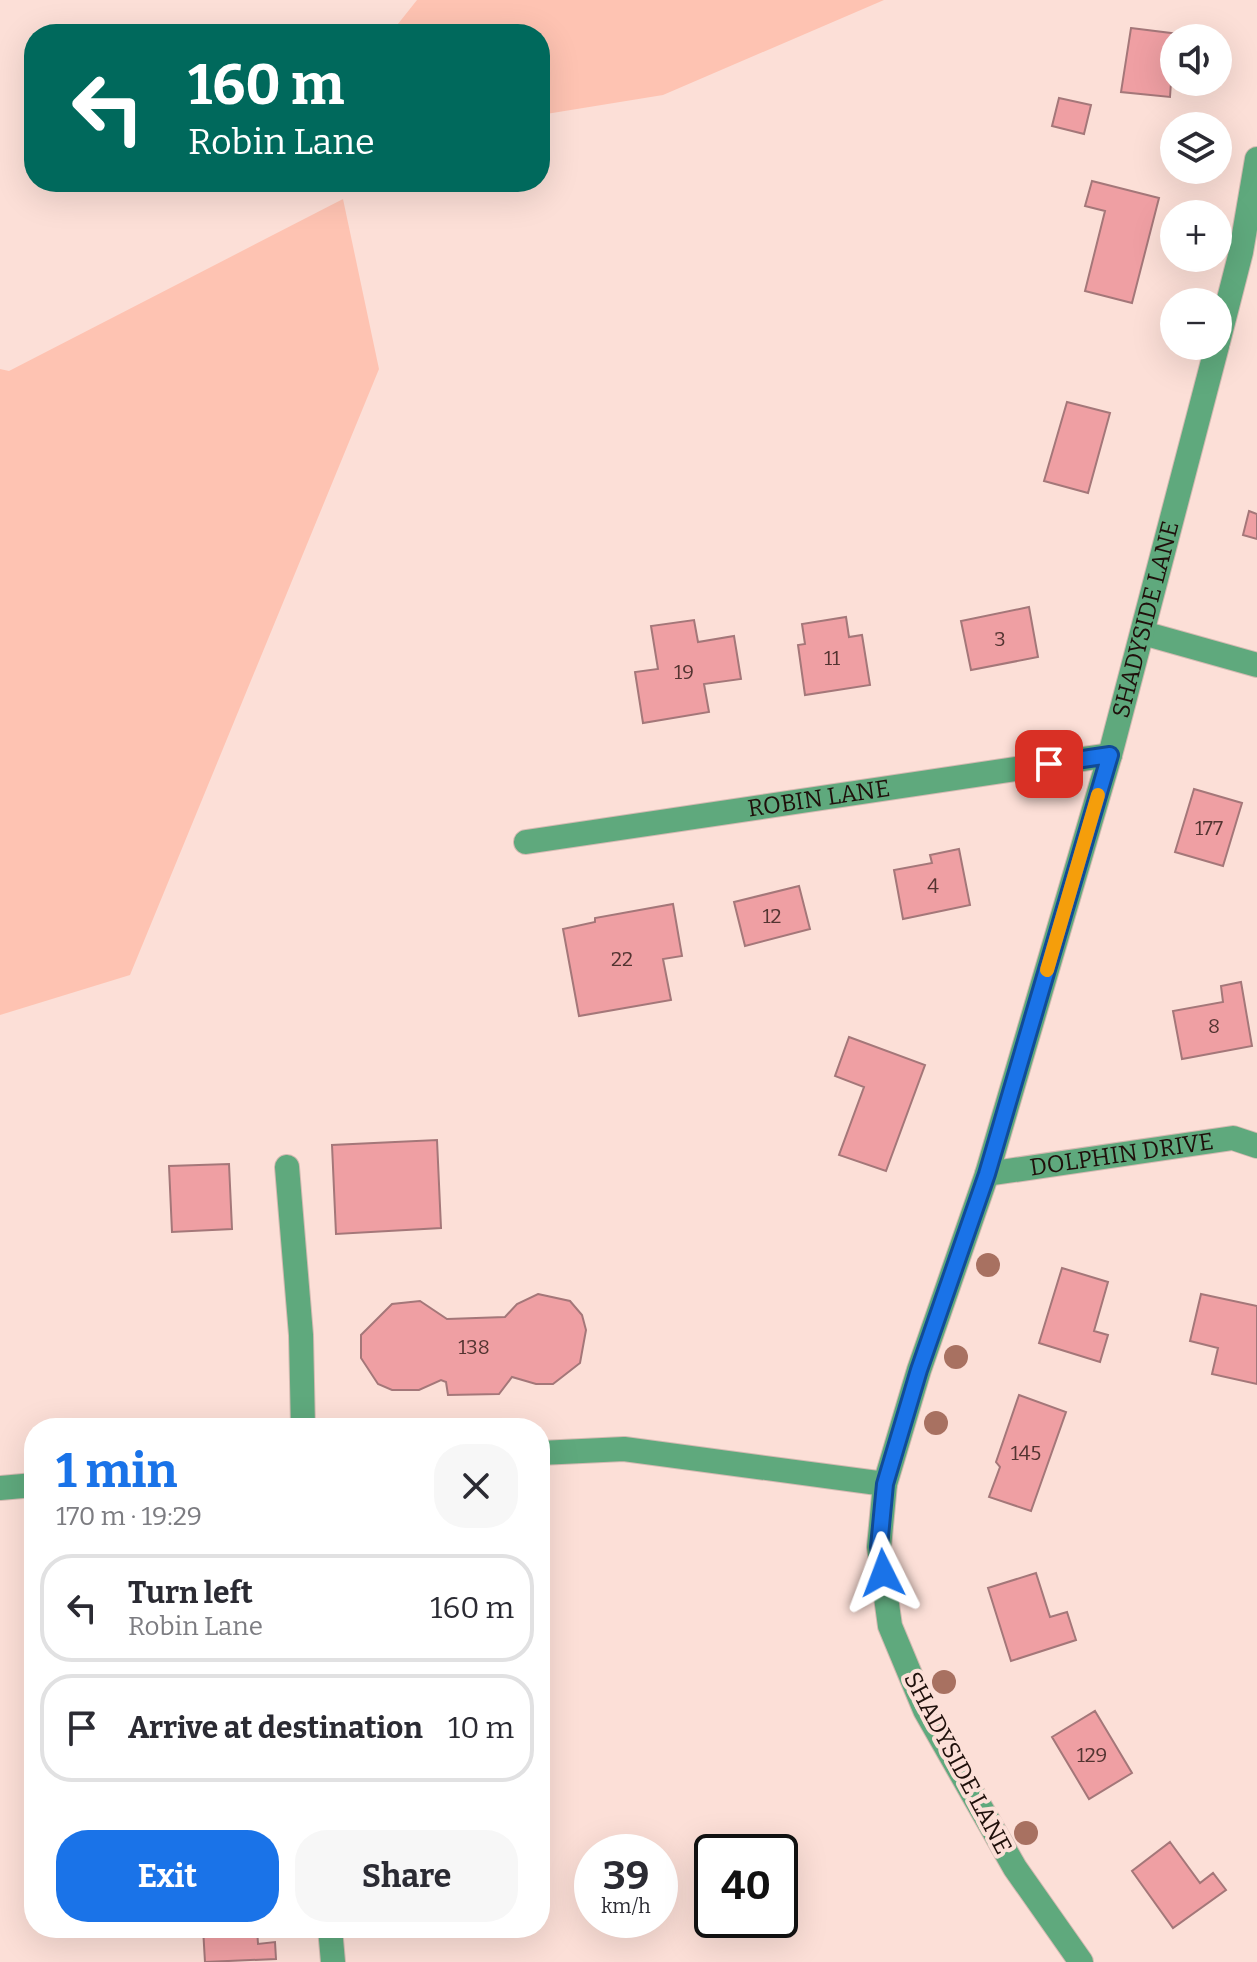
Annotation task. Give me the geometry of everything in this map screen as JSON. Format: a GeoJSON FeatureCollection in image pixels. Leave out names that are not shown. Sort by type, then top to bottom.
{"type":"FeatureCollection","features":[{"type":"Feature","properties":{"kind":"street","name":"SHADYSIDE LANE"},"geometry":{"type":"LineString","coordinates":[[1232,288],[1257,159]]}},
{"type":"Feature","properties":{"kind":"street","name":"SHADYSIDE LANE"},"geometry":{"type":"LineString","coordinates":[[1081,1962],[1015,1868],[925,1710],[890,1626],[879,1547],[885,1484],[919,1370],[987,1174],[1110,755],[1214,360]]}},
{"type":"Feature","properties":{"kind":"street"},"geometry":{"type":"LineString","coordinates":[[1143,633],[1257,665]]}},
{"type":"Feature","properties":{"kind":"street","name":"ROBIN LANE"},"geometry":{"type":"LineString","coordinates":[[526,842],[1110,755]]}},
{"type":"Feature","properties":{"kind":"street","name":"DOLPHIN DRIVE"},"geometry":{"type":"LineString","coordinates":[[987,1174],[1233,1138],[1257,1146]]}},
{"type":"Feature","properties":{"kind":"street"},"geometry":{"type":"LineString","coordinates":[[287,1167],[301,1335],[303,1418]]}},
{"type":"Feature","properties":{"kind":"street"},"geometry":{"type":"LineString","coordinates":[[550,1453],[624,1449],[885,1484]]}},
{"type":"Feature","properties":{"kind":"street"},"geometry":{"type":"LineString","coordinates":[[0,1488],[24,1486]]}},
{"type":"Feature","properties":{"kind":"street"},"geometry":{"type":"LineString","coordinates":[[331,1938],[333,1962]]}},
{"type":"Feature","properties":{"kind":"shaded area"},"geometry":{"type":"Polygon","coordinates":[[[417,0],[884,0],[663,95],[550,113],[550,24],[398,24],[417,0]]]}},
{"type":"Feature","properties":{"kind":"shaded area"},"geometry":{"type":"Polygon","coordinates":[[[343,199],[379,369],[130,975],[0,1015],[0,369],[9,371],[343,199]]]}},
{"type":"Feature","properties":{"kind":"building"},"geometry":{"type":"Polygon","coordinates":[[[1131,28],[1160,32],[1160,96],[1121,92],[1131,28]]]}},
{"type":"Feature","properties":{"kind":"building"},"geometry":{"type":"Polygon","coordinates":[[[1059,98],[1091,105],[1084,134],[1052,126],[1059,98]]]}},
{"type":"Feature","properties":{"kind":"building"},"geometry":{"type":"Polygon","coordinates":[[[1092,181],[1159,198],[1132,303],[1085,291],[1105,211],[1085,206],[1092,181]]]}},
{"type":"Feature","properties":{"kind":"building"},"geometry":{"type":"Polygon","coordinates":[[[1067,402],[1110,413],[1088,493],[1044,481],[1067,402]]]}},
{"type":"Feature","properties":{"kind":"building"},"geometry":{"type":"Polygon","coordinates":[[[1249,511],[1257,514],[1257,539],[1243,535],[1249,511]]]}},
{"type":"Feature","properties":{"kind":"building"},"geometry":{"type":"Polygon","coordinates":[[[1029,607],[1038,657],[971,670],[961,621],[1029,607]]]}},
{"type":"Feature","properties":{"kind":"building"},"geometry":{"type":"Polygon","coordinates":[[[846,617],[849,637],[862,635],[870,685],[805,695],[798,645],[805,644],[802,624],[846,617]]]}},
{"type":"Feature","properties":{"kind":"building"},"geometry":{"type":"Polygon","coordinates":[[[694,620],[698,642],[734,636],[741,679],[704,684],[709,712],[643,723],[635,672],[658,669],[651,626],[694,620]]]}},
{"type":"Feature","properties":{"kind":"building"},"geometry":{"type":"Polygon","coordinates":[[[1194,789],[1242,803],[1223,866],[1175,852],[1194,789]]]}},
{"type":"Feature","properties":{"kind":"building"},"geometry":{"type":"Polygon","coordinates":[[[959,849],[970,905],[903,919],[894,870],[932,863],[930,855],[959,849]]]}},
{"type":"Feature","properties":{"kind":"building"},"geometry":{"type":"Polygon","coordinates":[[[799,886],[810,929],[745,946],[734,902],[799,886]]]}},
{"type":"Feature","properties":{"kind":"building"},"geometry":{"type":"Polygon","coordinates":[[[673,904],[682,956],[663,959],[671,1000],[579,1016],[563,929],[595,922],[595,918],[673,904]]]}},
{"type":"Feature","properties":{"kind":"building"},"geometry":{"type":"Polygon","coordinates":[[[1241,982],[1252,1046],[1182,1059],[1173,1011],[1223,1002],[1221,986],[1241,982]]]}},
{"type":"Feature","properties":{"kind":"building"},"geometry":{"type":"Polygon","coordinates":[[[849,1037],[925,1065],[886,1171],[839,1155],[864,1087],[835,1076],[849,1037]]]}},
{"type":"Feature","properties":{"kind":"building"},"geometry":{"type":"Polygon","coordinates":[[[437,1140],[441,1228],[336,1234],[332,1145],[437,1140]]]}},
{"type":"Feature","properties":{"kind":"building"},"geometry":{"type":"Polygon","coordinates":[[[229,1164],[232,1229],[172,1232],[169,1166],[229,1164]]]}},
{"type":"Feature","properties":{"kind":"building"},"geometry":{"type":"Polygon","coordinates":[[[1062,1268],[1108,1282],[1094,1331],[1108,1335],[1100,1362],[1039,1343],[1062,1268]]]}},
{"type":"Feature","properties":{"kind":"building"},"geometry":{"type":"Polygon","coordinates":[[[538,1294],[570,1301],[582,1315],[586,1330],[580,1363],[553,1384],[536,1384],[512,1377],[499,1394],[448,1395],[446,1382],[441,1380],[419,1390],[392,1390],[378,1384],[361,1358],[361,1335],[392,1304],[420,1301],[447,1319],[505,1317],[517,1304],[538,1294]]]}},
{"type":"Feature","properties":{"kind":"building"},"geometry":{"type":"Polygon","coordinates":[[[1201,1294],[1257,1306],[1257,1384],[1212,1374],[1218,1348],[1190,1341],[1201,1294]]]}},
{"type":"Feature","properties":{"kind":"building"},"geometry":{"type":"Polygon","coordinates":[[[1019,1395],[1066,1412],[1031,1511],[989,1497],[1000,1467],[996,1462],[1019,1395]]]}},
{"type":"Feature","properties":{"kind":"building"},"geometry":{"type":"Polygon","coordinates":[[[1036,1573],[1050,1617],[1067,1612],[1076,1640],[1011,1661],[988,1588],[1036,1573]]]}},
{"type":"Feature","properties":{"kind":"building"},"geometry":{"type":"Polygon","coordinates":[[[1095,1711],[1132,1773],[1089,1799],[1052,1737],[1095,1711]]]}},
{"type":"Feature","properties":{"kind":"building"},"geometry":{"type":"Polygon","coordinates":[[[1170,1842],[1200,1883],[1213,1873],[1226,1890],[1173,1928],[1132,1871],[1170,1842]]]}},
{"type":"Feature","properties":{"kind":"building"},"geometry":{"type":"Polygon","coordinates":[[[204,1938],[258,1938],[258,1944],[275,1942],[276,1959],[205,1962],[204,1938]]]}},
{"type":"Feature","properties":{"kind":"slow traffic"},"geometry":{"type":"LineString","coordinates":[[1047,970],[1098,795]]}},
{"type":"Feature","properties":{"kind":"route"},"geometry":{"type":"LineString","coordinates":[[883,1573],[879,1547],[885,1484],[919,1370],[987,1174],[1110,755],[1049,764]]}}]}
